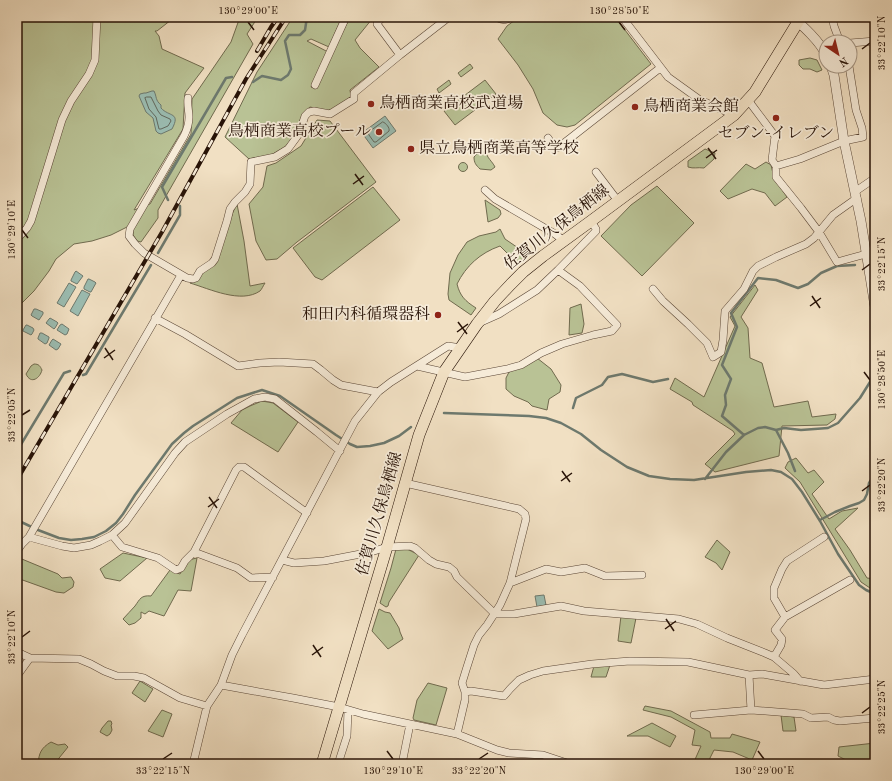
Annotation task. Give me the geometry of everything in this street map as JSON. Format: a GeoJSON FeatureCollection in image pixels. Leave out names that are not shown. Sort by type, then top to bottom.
{"type":"FeatureCollection","features":[{"type":"Feature","properties":{"kind":"main road","name":"佐賀川久保鳥栖線"},"geometry":{"type":"LineString","coordinates":[[322,764],[343,709],[419,435],[444,372],[477,324],[495,301],[511,284],[538,260],[734,115],[755,92],[797,19]]}},
{"type":"Feature","properties":{"kind":"street"},"geometry":{"type":"LineString","coordinates":[[17,239],[31,221],[62,120],[71,101],[89,74],[95,60],[97,17]]}},
{"type":"Feature","properties":{"kind":"street"},"geometry":{"type":"LineString","coordinates":[[315,85],[346,17]]}},
{"type":"Feature","properties":{"kind":"street"},"geometry":{"type":"LineString","coordinates":[[384,17],[377,24],[400,55]]}},
{"type":"Feature","properties":{"kind":"street"},"geometry":{"type":"LineString","coordinates":[[188,98],[188,126],[184,136],[130,229],[129,236],[144,253],[181,275],[193,279],[196,278],[200,271],[212,263],[215,259],[230,210],[250,184],[252,162],[275,157],[288,149],[299,134],[305,116],[309,112],[314,111],[330,114],[354,99],[354,93],[449,17]]}},
{"type":"Feature","properties":{"kind":"street"},"geometry":{"type":"LineString","coordinates":[[496,17],[504,20],[511,17]]}},
{"type":"Feature","properties":{"kind":"street"},"geometry":{"type":"LineString","coordinates":[[832,17],[837,34]]}},
{"type":"Feature","properties":{"kind":"street"},"geometry":{"type":"LineString","coordinates":[[625,18],[668,77],[700,100],[734,115]]}},
{"type":"Feature","properties":{"kind":"street"},"geometry":{"type":"LineString","coordinates":[[797,19],[818,42]]}},
{"type":"Feature","properties":{"kind":"street"},"geometry":{"type":"LineString","coordinates":[[858,42],[875,41]]}},
{"type":"Feature","properties":{"kind":"street"},"geometry":{"type":"LineString","coordinates":[[548,138],[555,148],[559,147],[660,68]]}},
{"type":"Feature","properties":{"kind":"street"},"geometry":{"type":"LineString","coordinates":[[834,74],[844,141],[856,194],[875,307]]}},
{"type":"Feature","properties":{"kind":"street"},"geometry":{"type":"LineString","coordinates":[[776,166],[800,160],[844,141],[863,137],[849,74]]}},
{"type":"Feature","properties":{"kind":"street"},"geometry":{"type":"LineString","coordinates":[[748,100],[775,136],[772,160],[776,166],[776,177],[819,232],[838,262],[866,254]]}},
{"type":"Feature","properties":{"kind":"street"},"geometry":{"type":"LineString","coordinates":[[596,172],[618,201]]}},
{"type":"Feature","properties":{"kind":"street"},"geometry":{"type":"LineString","coordinates":[[653,289],[663,301],[707,343],[713,357],[721,352],[724,340],[725,312],[744,289],[754,270],[758,266],[806,244],[814,238],[834,215],[875,178]]}},
{"type":"Feature","properties":{"kind":"street"},"geometry":{"type":"LineString","coordinates":[[485,190],[495,199],[555,234],[564,241]]}},
{"type":"Feature","properties":{"kind":"street"},"geometry":{"type":"LineString","coordinates":[[477,324],[499,314],[537,290],[596,231],[591,222]]}},
{"type":"Feature","properties":{"kind":"street"},"geometry":{"type":"LineString","coordinates":[[417,366],[465,377],[521,365],[541,353],[562,344],[612,331],[617,325],[580,286],[558,270]]}},
{"type":"Feature","properties":{"kind":"street"},"geometry":{"type":"LineString","coordinates":[[17,551],[29,535],[181,275]]}},
{"type":"Feature","properties":{"kind":"street"},"geometry":{"type":"LineString","coordinates":[[155,318],[238,366],[279,362],[314,364],[341,385],[378,392]]}},
{"type":"Feature","properties":{"kind":"street"},"geometry":{"type":"LineString","coordinates":[[193,764],[207,706],[220,685],[242,635],[355,421],[378,392],[391,382],[448,346],[461,348]]}},
{"type":"Feature","properties":{"kind":"street"},"geometry":{"type":"LineString","coordinates":[[29,535],[62,546],[74,548],[100,542],[112,535],[125,523],[175,453],[185,442],[227,414],[254,399],[265,397],[275,399],[340,449]]}},
{"type":"Feature","properties":{"kind":"street"},"geometry":{"type":"LineString","coordinates":[[112,535],[122,547],[158,558],[176,570],[181,568],[185,561],[194,552],[236,470],[239,467],[244,467],[307,513]]}},
{"type":"Feature","properties":{"kind":"street"},"geometry":{"type":"LineString","coordinates":[[406,483],[519,509],[525,514],[526,519],[510,583],[495,614],[479,635],[474,645],[462,683],[465,692],[465,700],[457,734]]}},
{"type":"Feature","properties":{"kind":"street"},"geometry":{"type":"LineString","coordinates":[[785,617],[774,598],[774,588],[782,568],[787,561],[824,538]]}},
{"type":"Feature","properties":{"kind":"street"},"geometry":{"type":"LineString","coordinates":[[282,560],[294,563],[324,561],[371,552],[387,547],[410,546],[415,548],[432,562],[449,567],[495,614],[514,614],[560,606],[584,611],[679,619],[697,624],[774,657],[800,681]]}},
{"type":"Feature","properties":{"kind":"street"},"geometry":{"type":"LineString","coordinates":[[194,552],[237,568],[251,578],[273,577]]}},
{"type":"Feature","properties":{"kind":"street"},"geometry":{"type":"LineString","coordinates":[[510,583],[546,569],[561,572],[585,568],[605,576],[642,575]]}},
{"type":"Feature","properties":{"kind":"street"},"geometry":{"type":"LineString","coordinates":[[774,657],[782,639],[775,630],[785,617],[850,580]]}},
{"type":"Feature","properties":{"kind":"street"},"geometry":{"type":"LineString","coordinates":[[17,652],[30,658],[79,660],[117,676],[134,676],[144,678],[180,698],[207,706]]}},
{"type":"Feature","properties":{"kind":"street"},"geometry":{"type":"LineString","coordinates":[[17,676],[30,658]]}},
{"type":"Feature","properties":{"kind":"street"},"geometry":{"type":"LineString","coordinates":[[465,692],[471,691],[504,696],[519,680],[530,675],[549,670],[592,664],[630,661],[688,662],[749,675],[762,674],[824,685],[875,679]]}},
{"type":"Feature","properties":{"kind":"street"},"geometry":{"type":"LineString","coordinates":[[749,675],[752,710]]}},
{"type":"Feature","properties":{"kind":"street"},"geometry":{"type":"LineString","coordinates":[[220,685],[293,698],[457,734],[497,750],[509,753],[543,755],[570,764]]}},
{"type":"Feature","properties":{"kind":"street"},"geometry":{"type":"LineString","coordinates":[[338,764],[348,736],[343,709]]}},
{"type":"Feature","properties":{"kind":"street"},"geometry":{"type":"LineString","coordinates":[[694,715],[752,710],[803,714],[811,718],[828,717],[840,721],[875,718]]}},
{"type":"Feature","properties":{"kind":"street"},"geometry":{"type":"LineString","coordinates":[[402,764],[410,724]]}},
{"type":"Feature","properties":{"kind":"green space"},"geometry":{"type":"Polygon","coordinates":[[[17,17],[169,17],[171,20],[155,31],[159,36],[162,49],[204,68],[185,93],[183,129],[134,210],[150,204],[191,134],[192,99],[231,42],[240,17],[258,17],[247,34],[253,44],[158,210],[158,218],[141,242],[137,241],[133,235],[133,230],[127,227],[111,235],[92,241],[74,244],[56,259],[34,291],[17,308],[17,17]]]}},
{"type":"Feature","properties":{"kind":"green space"},"geometry":{"type":"Polygon","coordinates":[[[293,17],[342,17],[329,47],[311,39],[307,41],[328,52],[311,87],[315,88],[350,17],[368,17],[372,19],[355,40],[360,48],[379,67],[350,90],[351,97],[329,111],[310,107],[303,113],[294,136],[285,147],[271,155],[249,159],[225,137],[257,72],[293,17]]]}},
{"type":"Feature","properties":{"kind":"green space"},"geometry":{"type":"Polygon","coordinates":[[[519,17],[615,17],[651,64],[575,125],[567,127],[557,125],[543,113],[533,89],[518,65],[498,39],[507,26],[519,17]]]}},
{"type":"Feature","properties":{"kind":"green space"},"geometry":{"type":"Polygon","coordinates":[[[810,58],[817,60],[818,72],[803,69],[799,65],[799,60],[810,58]]]}},
{"type":"Feature","properties":{"kind":"green space"},"geometry":{"type":"Polygon","coordinates":[[[470,64],[473,68],[461,77],[458,73],[470,64]]]}},
{"type":"Feature","properties":{"kind":"green space"},"geometry":{"type":"Polygon","coordinates":[[[449,80],[451,84],[439,93],[437,89],[449,80]]]}},
{"type":"Feature","properties":{"kind":"green space"},"geometry":{"type":"Polygon","coordinates":[[[485,80],[496,94],[455,125],[444,111],[485,80]]]}},
{"type":"Feature","properties":{"kind":"green space"},"geometry":{"type":"Polygon","coordinates":[[[317,120],[330,121],[376,182],[277,259],[266,260],[256,241],[249,204],[263,187],[267,166],[276,163],[301,146],[317,120]]]}},
{"type":"Feature","properties":{"kind":"green space"},"geometry":{"type":"Polygon","coordinates":[[[705,149],[715,153],[714,159],[704,168],[688,167],[688,161],[705,149]]]}},
{"type":"Feature","properties":{"kind":"green space"},"geometry":{"type":"Polygon","coordinates":[[[481,152],[486,152],[487,156],[495,167],[491,170],[480,169],[474,161],[474,157],[481,152]]]}},
{"type":"Feature","properties":{"kind":"green space"},"geometry":{"type":"Polygon","coordinates":[[[463,162],[468,167],[463,172],[458,167],[463,162]]]}},
{"type":"Feature","properties":{"kind":"green space"},"geometry":{"type":"Polygon","coordinates":[[[766,162],[771,165],[774,178],[787,197],[775,206],[765,193],[752,189],[728,199],[720,191],[746,164],[755,169],[766,162]]]}},
{"type":"Feature","properties":{"kind":"green space"},"geometry":{"type":"Polygon","coordinates":[[[657,186],[694,223],[642,276],[601,236],[631,205],[657,186]]]}},
{"type":"Feature","properties":{"kind":"green space"},"geometry":{"type":"Polygon","coordinates":[[[373,187],[400,220],[322,280],[315,277],[293,248],[373,187]]]}},
{"type":"Feature","properties":{"kind":"green space"},"geometry":{"type":"Polygon","coordinates":[[[485,200],[500,210],[501,214],[498,218],[488,222],[485,200]]]}},
{"type":"Feature","properties":{"kind":"green space"},"geometry":{"type":"Polygon","coordinates":[[[237,204],[250,286],[265,283],[260,291],[252,295],[244,296],[235,296],[216,292],[190,283],[196,280],[216,261],[237,204]]]}},
{"type":"Feature","properties":{"kind":"green space"},"geometry":{"type":"Polygon","coordinates":[[[500,229],[505,239],[527,254],[518,264],[500,246],[486,252],[469,266],[457,284],[464,298],[476,308],[471,315],[449,300],[448,294],[450,273],[458,255],[467,242],[479,236],[496,232],[500,229]]]}},
{"type":"Feature","properties":{"kind":"green space"},"geometry":{"type":"Polygon","coordinates":[[[755,285],[758,290],[741,317],[748,328],[750,358],[762,363],[774,407],[808,401],[812,417],[836,414],[835,419],[827,425],[782,426],[779,456],[715,472],[705,464],[735,434],[733,431],[693,405],[692,402],[670,389],[675,378],[704,397],[735,326],[730,317],[755,285]]]}},
{"type":"Feature","properties":{"kind":"green space"},"geometry":{"type":"Polygon","coordinates":[[[581,304],[584,324],[582,333],[569,335],[570,308],[581,304]]]}},
{"type":"Feature","properties":{"kind":"green space"},"geometry":{"type":"Polygon","coordinates":[[[537,358],[551,369],[561,385],[560,392],[549,399],[547,410],[532,406],[528,402],[514,396],[506,389],[506,378],[509,372],[537,358]]]}},
{"type":"Feature","properties":{"kind":"green space"},"geometry":{"type":"Polygon","coordinates":[[[34,364],[37,364],[42,370],[39,376],[33,380],[26,374],[34,364]]]}},
{"type":"Feature","properties":{"kind":"green space"},"geometry":{"type":"Polygon","coordinates":[[[262,401],[273,403],[298,422],[278,452],[231,423],[242,410],[262,401]]]}},
{"type":"Feature","properties":{"kind":"green space"},"geometry":{"type":"Polygon","coordinates":[[[796,458],[808,473],[814,470],[824,482],[812,494],[829,519],[842,511],[858,508],[835,529],[867,578],[875,579],[875,588],[870,588],[861,582],[800,482],[785,468],[788,462],[796,458]]]}},
{"type":"Feature","properties":{"kind":"green space"},"geometry":{"type":"Polygon","coordinates":[[[717,540],[730,552],[722,570],[716,563],[705,557],[717,540]]]}},
{"type":"Feature","properties":{"kind":"green space"},"geometry":{"type":"Polygon","coordinates":[[[396,549],[407,549],[419,555],[386,607],[380,603],[396,549]]]}},
{"type":"Feature","properties":{"kind":"green space"},"geometry":{"type":"Polygon","coordinates":[[[123,553],[147,558],[120,581],[105,578],[100,569],[123,553]]]}},
{"type":"Feature","properties":{"kind":"green space"},"geometry":{"type":"Polygon","coordinates":[[[17,557],[58,574],[62,578],[71,577],[74,582],[73,587],[64,593],[56,592],[17,578],[17,557]]]}},
{"type":"Feature","properties":{"kind":"green space"},"geometry":{"type":"Polygon","coordinates":[[[197,558],[191,591],[178,590],[164,616],[149,611],[145,614],[141,612],[141,618],[135,623],[129,625],[123,619],[141,598],[151,596],[170,570],[180,574],[188,560],[197,558]]]}},
{"type":"Feature","properties":{"kind":"green space"},"geometry":{"type":"Polygon","coordinates":[[[379,609],[390,613],[399,628],[403,639],[388,649],[372,631],[379,609]]]}},
{"type":"Feature","properties":{"kind":"green space"},"geometry":{"type":"Polygon","coordinates":[[[621,616],[636,618],[631,643],[618,641],[621,616]]]}},
{"type":"Feature","properties":{"kind":"green space"},"geometry":{"type":"Polygon","coordinates":[[[610,665],[606,677],[591,677],[594,666],[610,665]]]}},
{"type":"Feature","properties":{"kind":"green space"},"geometry":{"type":"Polygon","coordinates":[[[140,681],[153,689],[145,702],[132,693],[140,681]]]}},
{"type":"Feature","properties":{"kind":"green space"},"geometry":{"type":"Polygon","coordinates":[[[428,683],[447,688],[436,725],[414,720],[413,718],[417,700],[428,683]]]}},
{"type":"Feature","properties":{"kind":"green space"},"geometry":{"type":"Polygon","coordinates":[[[645,706],[671,711],[710,732],[711,738],[730,738],[732,734],[760,742],[752,760],[733,752],[714,750],[707,764],[693,764],[701,746],[692,745],[695,730],[671,717],[643,710],[645,706]]]}},
{"type":"Feature","properties":{"kind":"green space"},"geometry":{"type":"Polygon","coordinates":[[[162,710],[172,714],[163,737],[148,731],[162,710]]]}},
{"type":"Feature","properties":{"kind":"green space"},"geometry":{"type":"Polygon","coordinates":[[[781,715],[794,717],[796,731],[783,731],[781,715]]]}},
{"type":"Feature","properties":{"kind":"green space"},"geometry":{"type":"Polygon","coordinates":[[[108,721],[111,721],[112,730],[107,736],[100,732],[108,721]]]}},
{"type":"Feature","properties":{"kind":"green space"},"geometry":{"type":"Polygon","coordinates":[[[652,723],[676,736],[670,747],[648,736],[627,736],[652,723]]]}},
{"type":"Feature","properties":{"kind":"green space"},"geometry":{"type":"Polygon","coordinates":[[[51,742],[58,745],[65,744],[68,747],[55,763],[56,764],[38,764],[41,751],[51,742]]]}},
{"type":"Feature","properties":{"kind":"green space"},"geometry":{"type":"Polygon","coordinates":[[[875,743],[875,764],[854,764],[838,756],[839,747],[875,743]]]}},
{"type":"Feature","properties":{"kind":"water"},"geometry":{"type":"Polygon","coordinates":[[[154,91],[161,108],[175,117],[172,129],[161,134],[156,131],[153,118],[146,112],[139,96],[140,94],[154,91]]]}},
{"type":"Feature","properties":{"kind":"water","name":"鳥栖商業高校プール"},"geometry":{"type":"Polygon","coordinates":[[[385,116],[396,131],[373,148],[362,133],[385,116]]]}},
{"type":"Feature","properties":{"kind":"water"},"geometry":{"type":"Polygon","coordinates":[[[76,271],[83,276],[77,284],[71,281],[76,271]]]}},
{"type":"Feature","properties":{"kind":"water"},"geometry":{"type":"Polygon","coordinates":[[[88,279],[96,283],[91,292],[84,289],[88,279]]]}},
{"type":"Feature","properties":{"kind":"water"},"geometry":{"type":"Polygon","coordinates":[[[69,283],[76,287],[64,307],[57,303],[69,283]]]}},
{"type":"Feature","properties":{"kind":"water"},"geometry":{"type":"Polygon","coordinates":[[[82,290],[90,294],[78,316],[70,311],[82,290]]]}},
{"type":"Feature","properties":{"kind":"water"},"geometry":{"type":"Polygon","coordinates":[[[34,309],[43,312],[39,320],[31,315],[34,309]]]}},
{"type":"Feature","properties":{"kind":"water"},"geometry":{"type":"Polygon","coordinates":[[[50,318],[58,323],[54,329],[46,323],[50,318]]]}},
{"type":"Feature","properties":{"kind":"water"},"geometry":{"type":"Polygon","coordinates":[[[62,324],[69,329],[65,335],[57,330],[62,324]]]}},
{"type":"Feature","properties":{"kind":"water"},"geometry":{"type":"Polygon","coordinates":[[[26,325],[34,330],[31,335],[23,331],[26,325]]]}},
{"type":"Feature","properties":{"kind":"water"},"geometry":{"type":"Polygon","coordinates":[[[40,333],[49,337],[47,343],[45,344],[38,339],[40,333]]]}},
{"type":"Feature","properties":{"kind":"water"},"geometry":{"type":"Polygon","coordinates":[[[53,339],[61,344],[56,350],[49,345],[53,339]]]}},
{"type":"Feature","properties":{"kind":"water"},"geometry":{"type":"Polygon","coordinates":[[[544,595],[546,605],[537,607],[535,596],[544,595]]]}},
{"type":"Feature","properties":{"kind":"waterway"},"geometry":{"type":"LineString","coordinates":[[253,82],[262,76],[281,80],[288,75],[291,69],[285,41],[289,35],[300,35],[305,30],[307,17]]}},
{"type":"Feature","properties":{"kind":"waterway"},"geometry":{"type":"LineString","coordinates":[[168,200],[162,187],[226,78],[232,77]]}},
{"type":"Feature","properties":{"kind":"waterway"},"geometry":{"type":"LineString","coordinates":[[158,253],[180,215],[180,206]]}},
{"type":"Feature","properties":{"kind":"waterway"},"geometry":{"type":"LineString","coordinates":[[83,375],[86,374],[151,265]]}},
{"type":"Feature","properties":{"kind":"waterway"},"geometry":{"type":"LineString","coordinates":[[744,435],[722,416],[726,405],[725,395],[731,379],[722,365],[737,327],[731,313],[758,278],[776,280],[798,288],[808,284],[821,273],[837,266],[855,265]]}},
{"type":"Feature","properties":{"kind":"waterway"},"geometry":{"type":"LineString","coordinates":[[17,451],[64,373],[70,371]]}},
{"type":"Feature","properties":{"kind":"waterway"},"geometry":{"type":"LineString","coordinates":[[573,408],[576,398],[602,385],[608,377],[622,374],[653,382],[668,379]]}},
{"type":"Feature","properties":{"kind":"waterway"},"geometry":{"type":"LineString","coordinates":[[705,479],[726,452],[744,435],[758,428],[765,427],[776,430],[784,428],[801,430],[828,428],[838,423],[860,398],[875,374]]}},
{"type":"Feature","properties":{"kind":"waterway"},"geometry":{"type":"LineString","coordinates":[[17,520],[59,538],[71,540],[94,537],[106,531],[116,523],[172,444],[184,433],[237,398],[262,390],[280,396],[336,435],[357,447],[384,443],[399,436],[411,427]]}},
{"type":"Feature","properties":{"kind":"waterway"},"geometry":{"type":"LineString","coordinates":[[444,413],[546,418],[561,423],[581,434],[601,450],[627,467],[649,476],[694,480],[746,472],[771,470],[781,472],[792,479],[802,492],[838,554],[859,585],[866,590],[875,593]]}},
{"type":"Feature","properties":{"kind":"waterway"},"geometry":{"type":"LineString","coordinates":[[776,430],[788,453],[795,471]]}},
{"type":"Feature","properties":{"kind":"waterway"},"geometry":{"type":"LineString","coordinates":[[820,520],[864,500],[869,483],[875,474]]}},
{"type":"Feature","properties":{"kind":"railway"},"geometry":{"type":"LineString","coordinates":[[257,51],[278,17]]}},
{"type":"Feature","properties":{"kind":"railway"},"geometry":{"type":"LineString","coordinates":[[17,480],[162,232],[246,79],[286,17]]}},
{"type":"Feature","properties":{"kind":"place","name":"鳥栖商業高校武道場"},"geometry":{"type":"Point","coordinates":[371,104]}},
{"type":"Feature","properties":{"kind":"place","name":"鳥栖商業会館"},"geometry":{"type":"Point","coordinates":[635,107]}},
{"type":"Feature","properties":{"kind":"place","name":"セブン-イレブン"},"geometry":{"type":"Point","coordinates":[776,118]}},
{"type":"Feature","properties":{"kind":"place","name":"鳥栖商業高校プール"},"geometry":{"type":"Point","coordinates":[379,132]}},
{"type":"Feature","properties":{"kind":"place","name":"県立鳥栖商業高等学校"},"geometry":{"type":"Point","coordinates":[411,149]}},
{"type":"Feature","properties":{"kind":"place","name":"和田内科循環器科"},"geometry":{"type":"Point","coordinates":[438,315]}}]}
